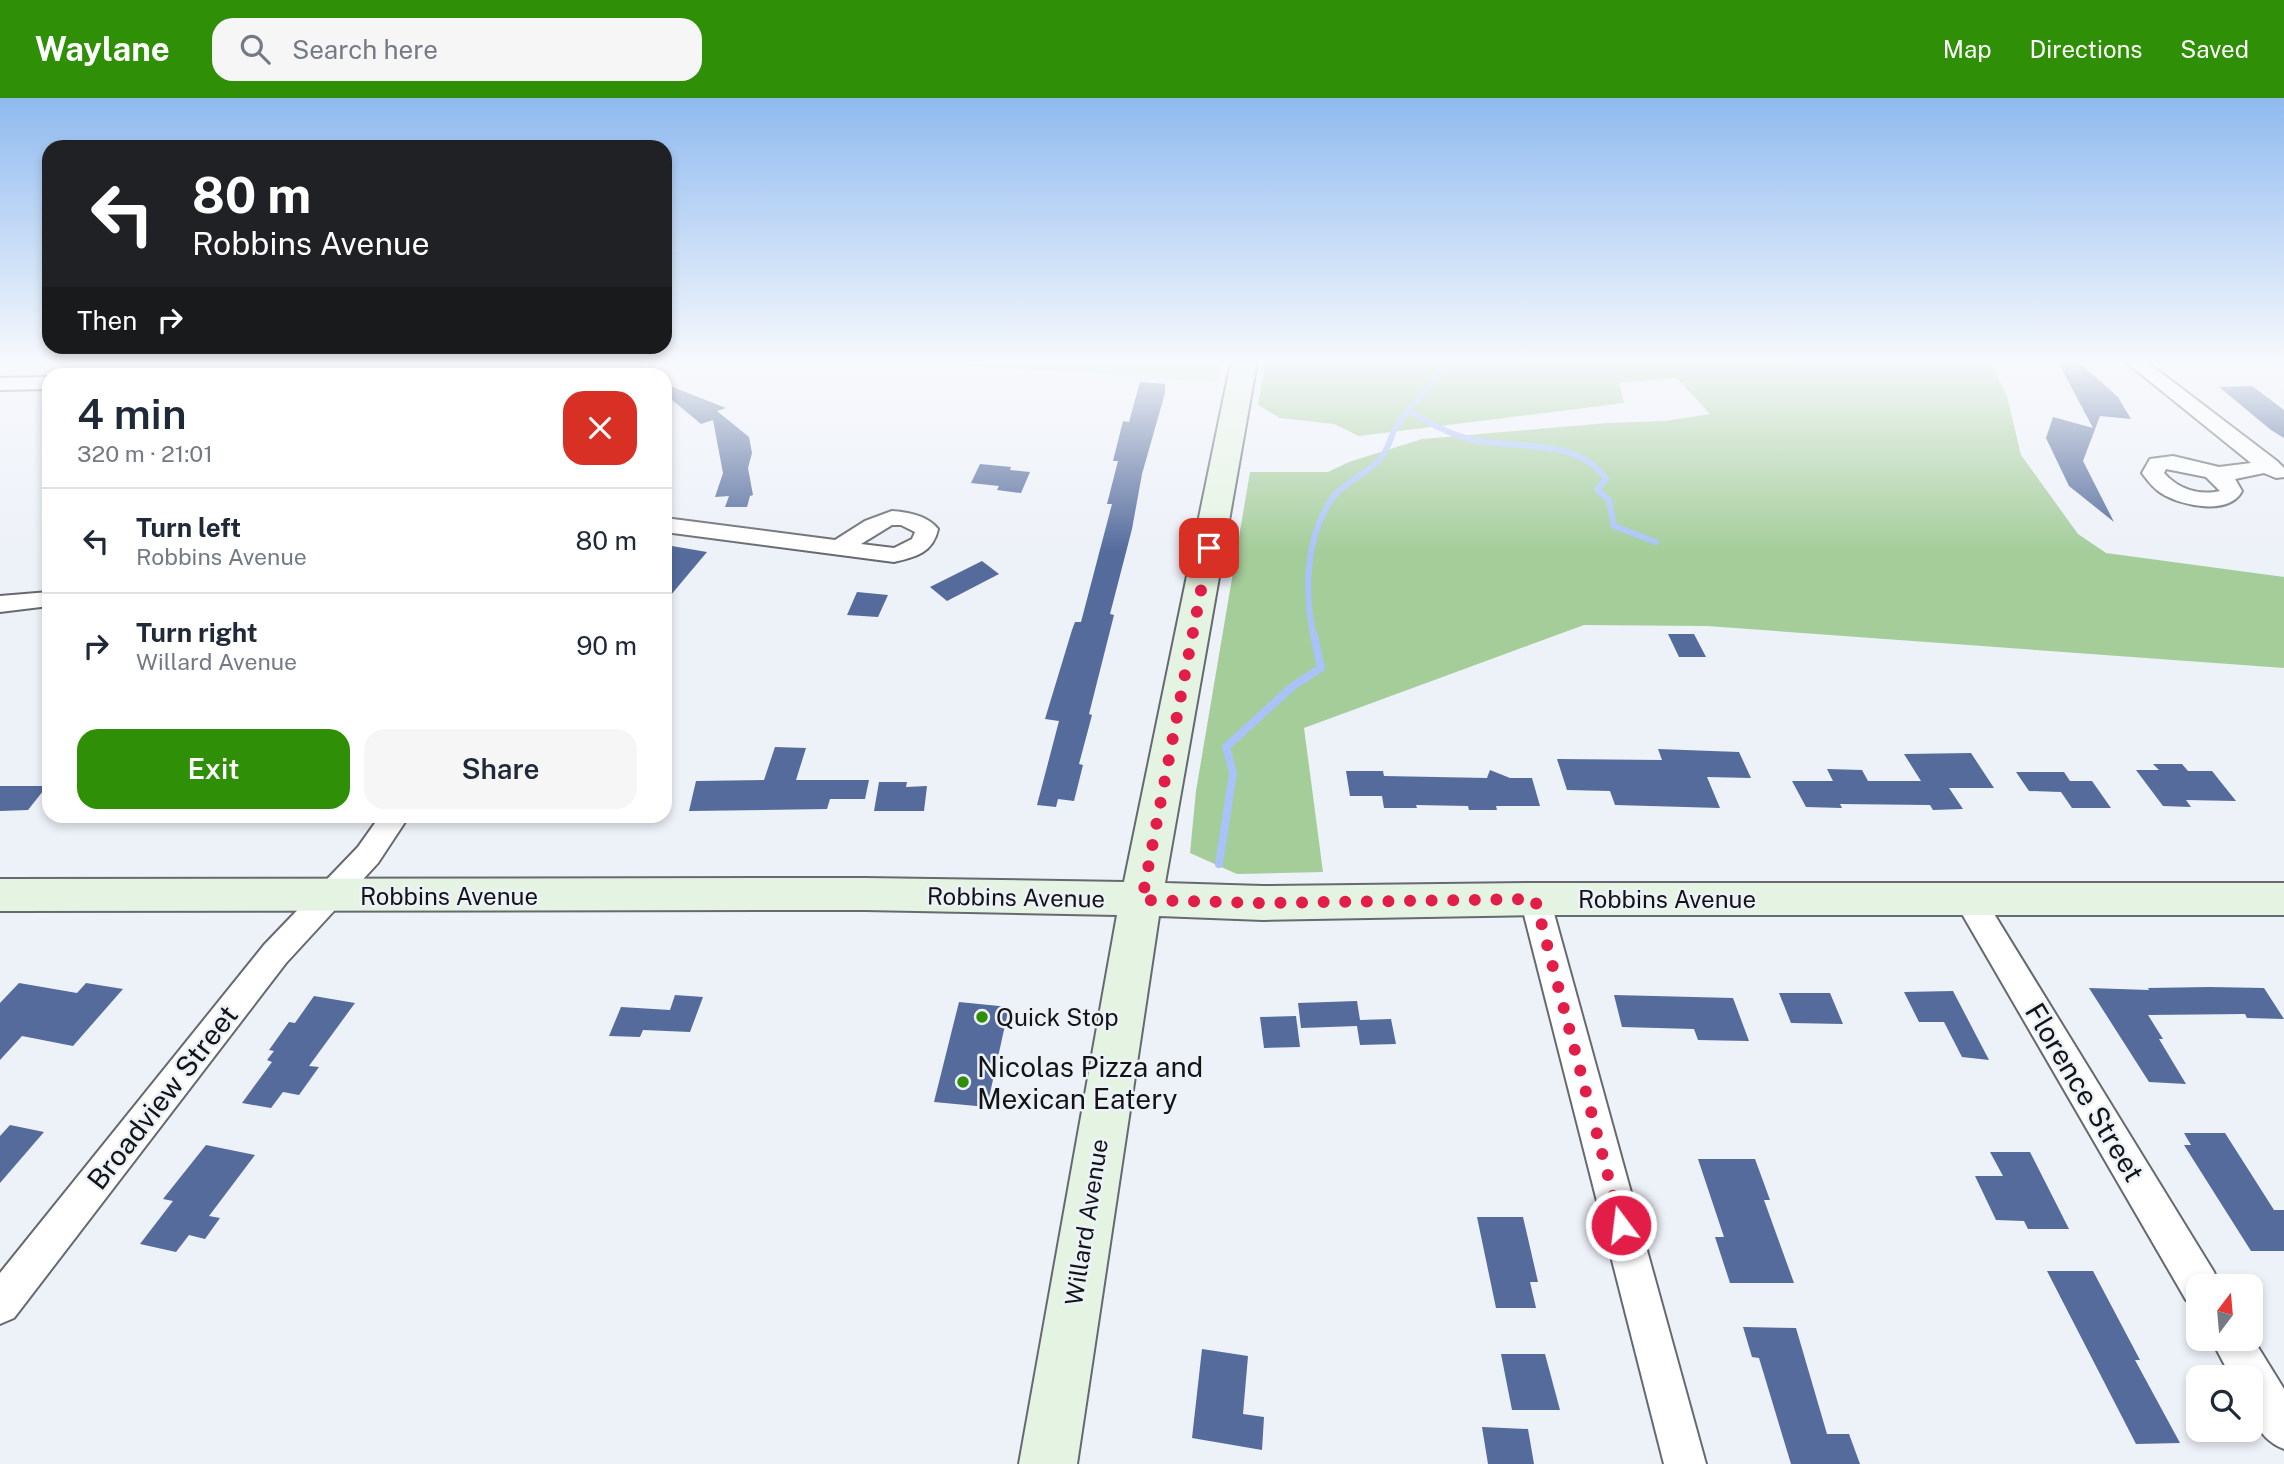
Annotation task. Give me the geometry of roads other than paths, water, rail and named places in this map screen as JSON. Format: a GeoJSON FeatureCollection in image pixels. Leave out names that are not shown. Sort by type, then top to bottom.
{"type":"FeatureCollection","features":[{"type":"Feature","properties":{"kind":"main road","name":"Willard Avenue"},"geometry":{"type":"LineString","coordinates":[[1048,1464],[1099,1145],[1142,900],[1232,426]]}},
{"type":"Feature","properties":{"kind":"main road","name":"Robbins Avenue"},"geometry":{"type":"LineString","coordinates":[[0,895],[864,894],[1054,896],[1262,903],[1535,899],[2284,899]]}},
{"type":"Feature","properties":{"kind":"street"},"geometry":{"type":"LineString","coordinates":[[2216,426],[2276,472]]}},
{"type":"Feature","properties":{"kind":"street"},"geometry":{"type":"LineString","coordinates":[[2214,473],[2276,472]]}},
{"type":"Feature","properties":{"kind":"street"},"geometry":{"type":"LineString","coordinates":[[672,526],[779,542],[841,547]]}},
{"type":"Feature","properties":{"kind":"street"},"geometry":{"type":"LineString","coordinates":[[0,604],[42,600]]}},
{"type":"Feature","properties":{"kind":"street","name":"Broadview Street"},"geometry":{"type":"LineString","coordinates":[[0,1304],[275,954],[368,855],[390,823]]}},
{"type":"Feature","properties":{"kind":"street"},"geometry":{"type":"LineString","coordinates":[[1535,899],[1685,1464]]}},
{"type":"Feature","properties":{"kind":"street","name":"Florence Street"},"geometry":{"type":"LineString","coordinates":[[1969,899],[2193,1274]]}},
{"type":"Feature","properties":{"kind":"street"},"geometry":{"type":"LineString","coordinates":[[2238,1351],[2284,1428]]}},
{"type":"Feature","properties":{"kind":"waterway"},"geometry":{"type":"LineString","coordinates":[[1314,638],[1308,584],[1317,529],[1333,497],[1382,457],[1397,426]]}},
{"type":"Feature","properties":{"kind":"waterway"},"geometry":{"type":"LineString","coordinates":[[1436,426],[1469,439],[1543,447],[1578,456],[1593,465],[1606,479],[1597,490],[1609,500],[1614,526],[1656,542]]}},
{"type":"Feature","properties":{"kind":"waterway"},"geometry":{"type":"LineString","coordinates":[[1219,864],[1233,773],[1226,747],[1293,686],[1321,668],[1314,636]]}},
{"type":"Feature","properties":{"kind":"place","name":"Quick Stop"},"geometry":{"type":"Point","coordinates":[982,1017]}},
{"type":"Feature","properties":{"kind":"place","name":"Nicolas Pizza and Mexican Eatery"},"geometry":{"type":"Point","coordinates":[963,1082]}}]}
